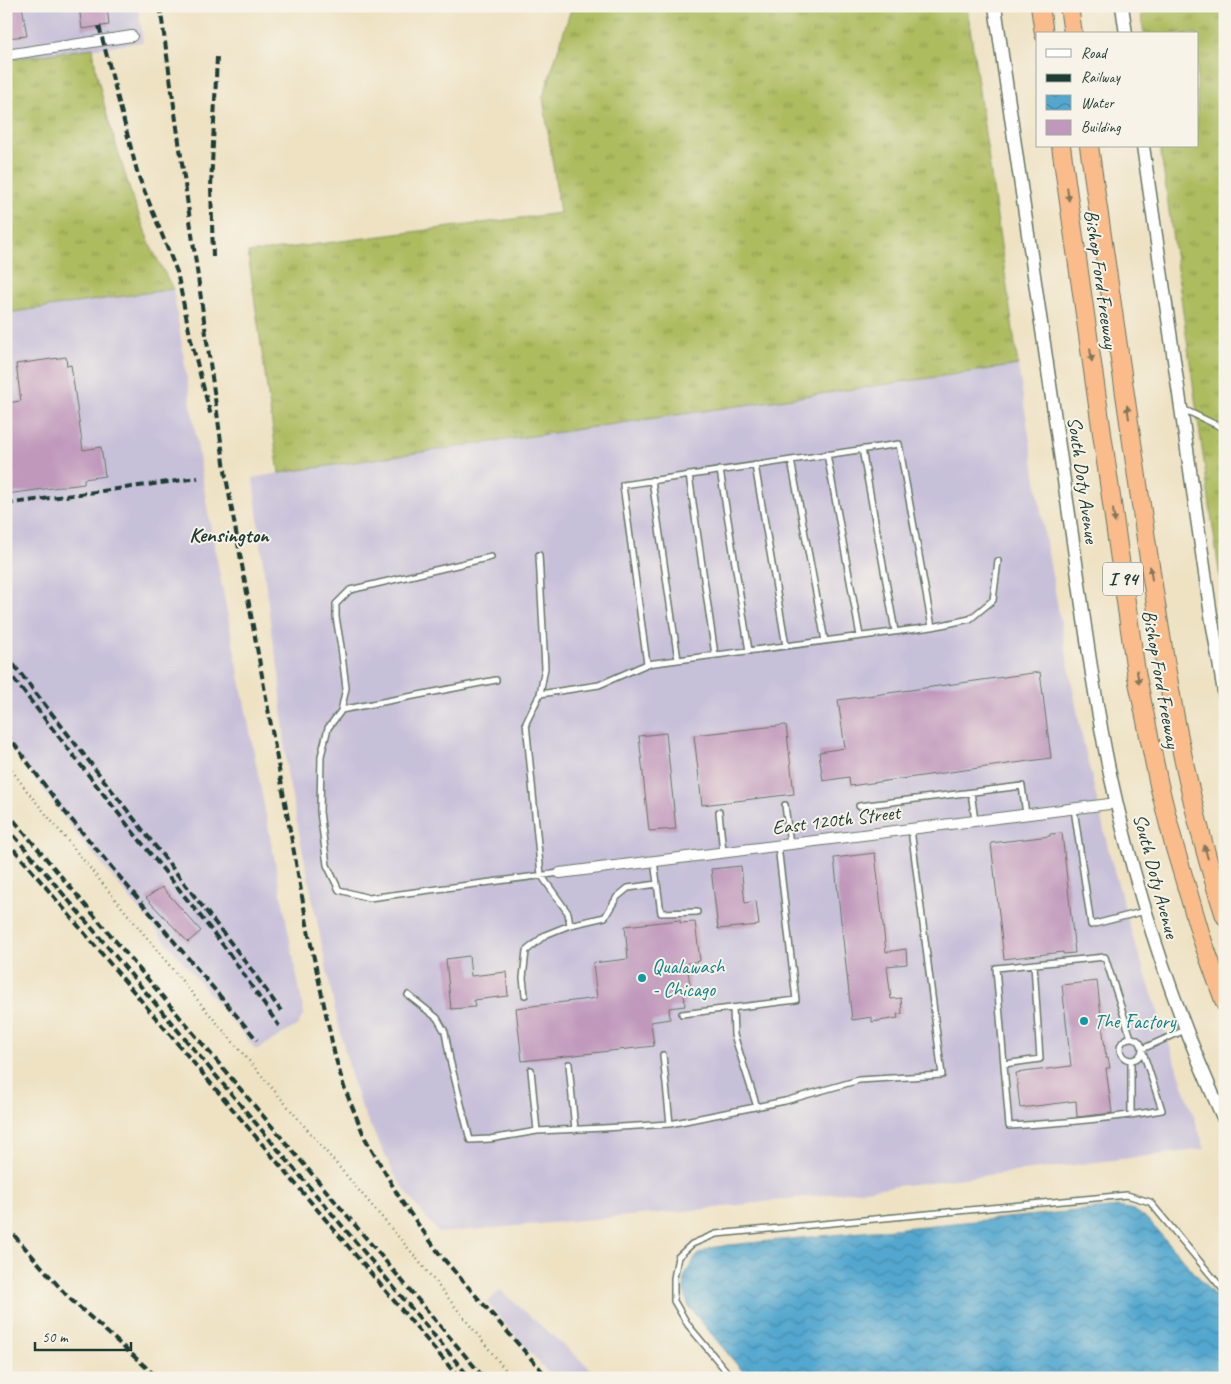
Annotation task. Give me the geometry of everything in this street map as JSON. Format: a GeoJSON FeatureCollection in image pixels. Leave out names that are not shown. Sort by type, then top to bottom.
{"type":"FeatureCollection","features":[{"type":"Feature","properties":{"kind":"highway"},"geometry":{"type":"LineString","coordinates":[[1040,6],[1044,32]]}},
{"type":"Feature","properties":{"kind":"highway"},"geometry":{"type":"LineString","coordinates":[[1069,6],[1073,32]]}},
{"type":"Feature","properties":{"kind":"highway","name":"Bishop Ford Freeway"},"geometry":{"type":"LineString","coordinates":[[1060,148],[1136,672],[1159,785],[1174,845],[1202,939],[1225,1003]]}},
{"type":"Feature","properties":{"kind":"highway","name":"Bishop Ford Freeway"},"geometry":{"type":"LineString","coordinates":[[1089,148],[1165,667],[1186,778],[1225,916]]}},
{"type":"Feature","properties":{"kind":"street","name":"South Doty Avenue"},"geometry":{"type":"LineString","coordinates":[[995,6],[1094,678],[1110,771],[1128,849],[1155,946],[1186,1030],[1225,1122]]}},
{"type":"Feature","properties":{"kind":"street"},"geometry":{"type":"LineString","coordinates":[[1122,6],[1126,32]]}},
{"type":"Feature","properties":{"kind":"street"},"geometry":{"type":"LineString","coordinates":[[6,54],[132,36]]}},
{"type":"Feature","properties":{"kind":"street"},"geometry":{"type":"LineString","coordinates":[[1143,148],[1209,605],[1225,698]]}},
{"type":"Feature","properties":{"kind":"street","name":"East 120th Street"},"geometry":{"type":"LineString","coordinates":[[560,873],[1117,803]]}},
{"type":"Feature","properties":{"kind":"lane"},"geometry":{"type":"LineString","coordinates":[[1181,408],[1225,429]]}},
{"type":"Feature","properties":{"kind":"lane"},"geometry":{"type":"LineString","coordinates":[[647,664],[623,485],[899,444],[932,627]]}},
{"type":"Feature","properties":{"kind":"lane"},"geometry":{"type":"LineString","coordinates":[[862,449],[895,632]]}},
{"type":"Feature","properties":{"kind":"lane"},"geometry":{"type":"LineString","coordinates":[[827,454],[860,636]]}},
{"type":"Feature","properties":{"kind":"lane"},"geometry":{"type":"LineString","coordinates":[[791,460],[825,641]]}},
{"type":"Feature","properties":{"kind":"lane"},"geometry":{"type":"LineString","coordinates":[[755,465],[786,646]]}},
{"type":"Feature","properties":{"kind":"lane"},"geometry":{"type":"LineString","coordinates":[[720,470],[749,651]]}},
{"type":"Feature","properties":{"kind":"lane"},"geometry":{"type":"LineString","coordinates":[[689,475],[715,655]]}},
{"type":"Feature","properties":{"kind":"lane"},"geometry":{"type":"LineString","coordinates":[[652,480],[678,660]]}},
{"type":"Feature","properties":{"kind":"lane"},"geometry":{"type":"LineString","coordinates":[[539,555],[546,668],[540,694],[526,723],[541,875],[568,912],[570,925]]}},
{"type":"Feature","properties":{"kind":"lane"},"geometry":{"type":"LineString","coordinates":[[491,558],[350,590],[336,604],[336,617],[346,688],[341,710],[328,728],[321,756],[320,812],[327,864],[339,890],[369,898],[560,873]]}},
{"type":"Feature","properties":{"kind":"lane"},"geometry":{"type":"LineString","coordinates":[[540,694],[598,685],[647,664],[932,627],[970,619],[993,600],[998,561]]}},
{"type":"Feature","properties":{"kind":"lane"},"geometry":{"type":"LineString","coordinates":[[341,710],[496,680]]}},
{"type":"Feature","properties":{"kind":"lane"},"geometry":{"type":"LineString","coordinates":[[859,806],[1022,786],[1026,814]]}},
{"type":"Feature","properties":{"kind":"lane"},"geometry":{"type":"LineString","coordinates":[[972,792],[975,820]]}},
{"type":"Feature","properties":{"kind":"lane"},"geometry":{"type":"LineString","coordinates":[[785,805],[790,844]]}},
{"type":"Feature","properties":{"kind":"lane"},"geometry":{"type":"LineString","coordinates":[[1074,808],[1091,925],[1145,911]]}},
{"type":"Feature","properties":{"kind":"lane"},"geometry":{"type":"LineString","coordinates":[[718,812],[723,852]]}},
{"type":"Feature","properties":{"kind":"lane"},"geometry":{"type":"LineString","coordinates":[[408,995],[437,1018],[445,1032],[470,1140],[490,1139],[537,1131],[670,1124],[757,1107],[859,1080],[942,1075],[911,829]]}},
{"type":"Feature","properties":{"kind":"lane"},"geometry":{"type":"LineString","coordinates":[[682,1014],[796,1000],[778,845]]}},
{"type":"Feature","properties":{"kind":"lane"},"geometry":{"type":"LineString","coordinates":[[654,861],[661,913],[698,912]]}},
{"type":"Feature","properties":{"kind":"lane"},"geometry":{"type":"LineString","coordinates":[[525,995],[523,978],[526,951],[545,935],[570,925],[605,917],[618,898],[628,888],[657,884]]}},
{"type":"Feature","properties":{"kind":"lane"},"geometry":{"type":"LineString","coordinates":[[1131,1038],[1105,957],[996,968],[1009,1126],[1074,1123],[1162,1110],[1142,1049],[1140,1043],[1134,1038],[1124,1040],[1119,1050],[1124,1059],[1131,1061],[1140,1056],[1142,1049]]}},
{"type":"Feature","properties":{"kind":"lane"},"geometry":{"type":"LineString","coordinates":[[1004,1064],[1040,1060],[1034,964]]}},
{"type":"Feature","properties":{"kind":"lane"},"geometry":{"type":"LineString","coordinates":[[732,1008],[734,1035],[757,1107]]}},
{"type":"Feature","properties":{"kind":"lane"},"geometry":{"type":"LineString","coordinates":[[1142,1049],[1186,1030]]}},
{"type":"Feature","properties":{"kind":"lane"},"geometry":{"type":"LineString","coordinates":[[663,1055],[670,1124]]}},
{"type":"Feature","properties":{"kind":"lane"},"geometry":{"type":"LineString","coordinates":[[1131,1061],[1131,1116]]}},
{"type":"Feature","properties":{"kind":"lane"},"geometry":{"type":"LineString","coordinates":[[569,1064],[575,1130]]}},
{"type":"Feature","properties":{"kind":"lane"},"geometry":{"type":"LineString","coordinates":[[531,1070],[537,1131]]}},
{"type":"Feature","properties":{"kind":"lane"},"geometry":{"type":"LineString","coordinates":[[732,1378],[688,1325],[674,1301],[674,1278],[678,1257],[692,1244],[716,1234],[1127,1195],[1150,1202],[1225,1292]]}},
{"type":"Feature","properties":{"kind":"path"},"geometry":{"type":"LineString","coordinates":[[6,762],[27,791],[205,1009],[414,1254],[512,1378]]}},
{"type":"Feature","properties":{"kind":"shaded area"},"geometry":{"type":"Polygon","coordinates":[[[6,6],[138,6],[143,42],[6,60],[6,6]]]}},
{"type":"Feature","properties":{"kind":"shaded area"},"geometry":{"type":"Polygon","coordinates":[[[173,289],[208,513],[304,1013],[298,1025],[256,1050],[78,836],[6,740],[6,313],[173,289]]]}},
{"type":"Feature","properties":{"kind":"shaded area"},"geometry":{"type":"Polygon","coordinates":[[[1018,365],[1045,537],[1081,732],[1110,856],[1134,941],[1205,1149],[707,1209],[439,1233],[397,1179],[363,1111],[353,1083],[336,1015],[287,773],[279,673],[271,629],[253,478],[1018,365]]]}},
{"type":"Feature","properties":{"kind":"shaded area"},"geometry":{"type":"Polygon","coordinates":[[[500,1290],[601,1378],[553,1378],[487,1303],[500,1290]]]}},
{"type":"Feature","properties":{"kind":"green space"},"geometry":{"type":"Polygon","coordinates":[[[572,6],[967,6],[1018,365],[279,473],[248,253],[560,213],[543,97],[572,6]]]}},
{"type":"Feature","properties":{"kind":"green space"},"geometry":{"type":"Polygon","coordinates":[[[1140,6],[1225,6],[1225,614],[1160,148],[1198,148],[1198,32],[1144,32],[1140,6]]]}},
{"type":"Feature","properties":{"kind":"green space"},"geometry":{"type":"Polygon","coordinates":[[[93,48],[96,71],[106,112],[132,197],[151,247],[173,289],[6,313],[6,60],[93,48]]]}},
{"type":"Feature","properties":{"kind":"water"},"geometry":{"type":"Polygon","coordinates":[[[1118,1207],[1134,1210],[1147,1219],[1225,1307],[1225,1378],[748,1378],[689,1307],[684,1291],[685,1275],[697,1255],[711,1248],[1118,1207]]]}},
{"type":"Feature","properties":{"kind":"building"},"geometry":{"type":"Polygon","coordinates":[[[6,6],[22,6],[27,36],[6,38],[6,6]]]}},
{"type":"Feature","properties":{"kind":"building"},"geometry":{"type":"Polygon","coordinates":[[[79,6],[107,6],[109,25],[82,29],[79,6]]]}},
{"type":"Feature","properties":{"kind":"building"},"geometry":{"type":"Polygon","coordinates":[[[66,357],[67,366],[71,365],[83,450],[101,447],[105,476],[84,479],[84,484],[6,494],[6,403],[21,401],[16,364],[66,357]]]}},
{"type":"Feature","properties":{"kind":"building"},"geometry":{"type":"Polygon","coordinates":[[[1040,672],[1051,758],[850,786],[849,777],[823,781],[819,752],[845,748],[838,700],[1040,672]]]}},
{"type":"Feature","properties":{"kind":"building"},"geometry":{"type":"Polygon","coordinates":[[[786,725],[794,794],[702,805],[694,735],[786,725]]]}},
{"type":"Feature","properties":{"kind":"building"},"geometry":{"type":"Polygon","coordinates":[[[666,733],[676,829],[649,831],[639,736],[666,733]]]}},
{"type":"Feature","properties":{"kind":"building"},"geometry":{"type":"Polygon","coordinates":[[[1062,833],[1075,953],[1063,954],[1063,952],[1004,959],[991,843],[1062,833]]]}},
{"type":"Feature","properties":{"kind":"building"},"geometry":{"type":"Polygon","coordinates":[[[875,853],[886,952],[906,949],[907,964],[887,966],[891,999],[901,998],[902,1014],[897,1014],[898,1018],[872,1022],[872,1017],[852,1020],[834,858],[875,853]]]}},
{"type":"Feature","properties":{"kind":"building"},"geometry":{"type":"Polygon","coordinates":[[[741,866],[745,903],[756,901],[759,925],[718,929],[711,869],[741,866]]]}},
{"type":"Feature","properties":{"kind":"building"},"geometry":{"type":"Polygon","coordinates":[[[162,887],[201,931],[188,942],[146,898],[162,887]]]}},
{"type":"Feature","properties":{"kind":"building","name":"Qualawash - Chicago"},"geometry":{"type":"Polygon","coordinates":[[[680,920],[680,923],[695,922],[700,961],[687,963],[691,993],[684,994],[685,1006],[669,1008],[670,1019],[651,1022],[654,1046],[522,1061],[516,1008],[597,998],[593,963],[628,959],[625,926],[680,920]]]}},
{"type":"Feature","properties":{"kind":"building"},"geometry":{"type":"Polygon","coordinates":[[[469,956],[471,976],[506,972],[508,996],[474,1000],[475,1007],[451,1009],[446,959],[469,956]]]}},
{"type":"Feature","properties":{"kind":"building","name":"The Factory"},"geometry":{"type":"Polygon","coordinates":[[[1097,981],[1106,1058],[1108,1058],[1110,1068],[1106,1068],[1112,1113],[1077,1117],[1076,1101],[1020,1108],[1016,1073],[1071,1066],[1062,985],[1097,981]]]}},
{"type":"Feature","properties":{"kind":"railway"},"geometry":{"type":"LineString","coordinates":[[160,6],[226,477],[309,935],[335,1056],[344,1087],[365,1138],[402,1202],[441,1256],[548,1378]]}},
{"type":"Feature","properties":{"kind":"railway"},"geometry":{"type":"LineString","coordinates":[[99,26],[138,175],[177,272],[191,340],[211,416]]}},
{"type":"Feature","properties":{"kind":"railway"},"geometry":{"type":"LineString","coordinates":[[213,257],[211,187],[217,57]]}},
{"type":"Feature","properties":{"kind":"railway"},"geometry":{"type":"LineString","coordinates":[[6,504],[198,478]]}},
{"type":"Feature","properties":{"kind":"railway"},"geometry":{"type":"LineString","coordinates":[[6,655],[245,961],[281,1011]]}},
{"type":"Feature","properties":{"kind":"railway"},"geometry":{"type":"LineString","coordinates":[[6,669],[226,949],[279,1026]]}},
{"type":"Feature","properties":{"kind":"railway"},"geometry":{"type":"LineString","coordinates":[[6,733],[60,806],[257,1040]]}},
{"type":"Feature","properties":{"kind":"railway"},"geometry":{"type":"LineString","coordinates":[[6,811],[484,1378]]}},
{"type":"Feature","properties":{"kind":"railway"},"geometry":{"type":"LineString","coordinates":[[6,826],[470,1378]]}},
{"type":"Feature","properties":{"kind":"railway"},"geometry":{"type":"LineString","coordinates":[[6,840],[459,1378]]}},
{"type":"Feature","properties":{"kind":"railway"},"geometry":{"type":"LineString","coordinates":[[6,1226],[68,1297],[158,1378]]}},
{"type":"Feature","properties":{"kind":"place","name":"Qualawash - Chicago"},"geometry":{"type":"Point","coordinates":[642,978]}},
{"type":"Feature","properties":{"kind":"place","name":"The Factory"},"geometry":{"type":"Point","coordinates":[1084,1021]}},
{"type":"Feature","properties":{"kind":"district","name":"Kensington"},"geometry":{"type":"Point","coordinates":[229,535]}}]}
